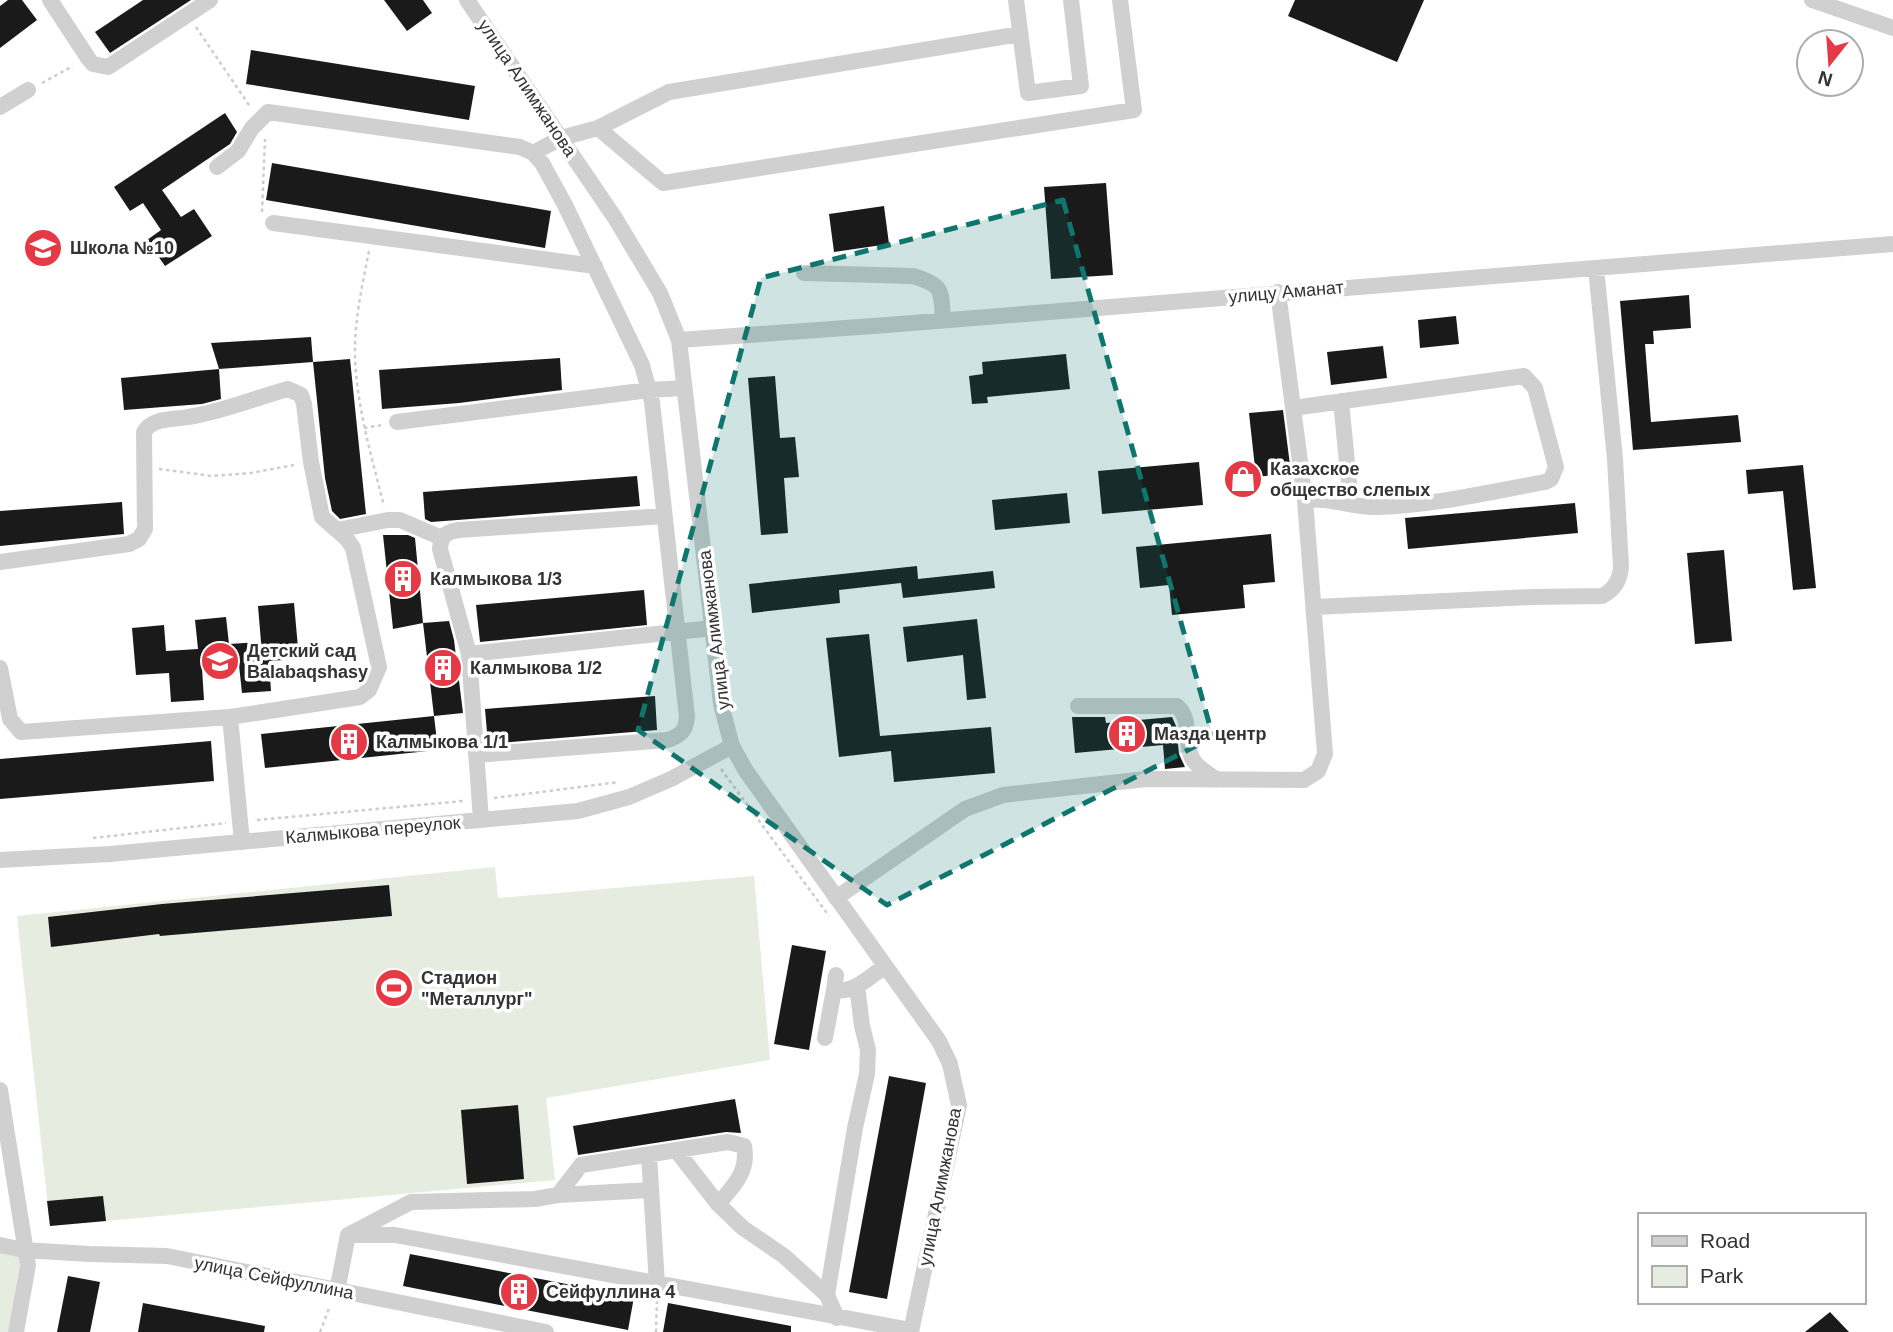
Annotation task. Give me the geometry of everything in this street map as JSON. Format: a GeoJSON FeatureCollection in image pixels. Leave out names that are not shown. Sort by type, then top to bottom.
{"type":"FeatureCollection","features":[{"type":"Feature","properties":{"kind":"street"},"geometry":{"type":"LineString","coordinates":[[50,0],[93,64],[108,67],[210,0]]}},
{"type":"Feature","properties":{"kind":"street","name":"улица Алимжанова"},"geometry":{"type":"LineString","coordinates":[[467,0],[615,218],[660,293],[679,340],[721,704],[732,746],[746,771],[939,1041],[950,1064],[959,1105],[911,1331]]}},
{"type":"Feature","properties":{"kind":"street"},"geometry":{"type":"LineString","coordinates":[[1016,0],[1028,93],[1081,86],[1071,0]]}},
{"type":"Feature","properties":{"kind":"street"},"geometry":{"type":"LineString","coordinates":[[598,128],[663,183],[1134,110],[1120,0]]}},
{"type":"Feature","properties":{"kind":"street"},"geometry":{"type":"LineString","coordinates":[[1812,0],[1893,28]]}},
{"type":"Feature","properties":{"kind":"street"},"geometry":{"type":"LineString","coordinates":[[533,153],[561,138],[598,128],[669,92],[1020,34]]}},
{"type":"Feature","properties":{"kind":"street"},"geometry":{"type":"LineString","coordinates":[[0,107],[28,90]]}},
{"type":"Feature","properties":{"kind":"street"},"geometry":{"type":"LineString","coordinates":[[216,167],[238,150],[252,128],[268,112],[520,147],[533,153],[542,163],[565,205],[642,365],[649,390],[664,516],[687,717],[684,730],[675,738],[477,755]]}},
{"type":"Feature","properties":{"kind":"street"},"geometry":{"type":"LineString","coordinates":[[273,223],[595,266]]}},
{"type":"Feature","properties":{"kind":"street","name":"улицу Аманат"},"geometry":{"type":"LineString","coordinates":[[679,340],[1893,244]]}},
{"type":"Feature","properties":{"kind":"street"},"geometry":{"type":"LineString","coordinates":[[1314,607],[1602,596],[1610,592],[1620,576],[1621,567],[1615,459],[1596,268]]}},
{"type":"Feature","properties":{"kind":"street"},"geometry":{"type":"LineString","coordinates":[[804,273],[913,276],[925,280],[935,284],[941,291],[943,320]]}},
{"type":"Feature","properties":{"kind":"street"},"geometry":{"type":"LineString","coordinates":[[836,898],[965,809],[1003,795],[1146,779],[1304,780],[1315,776],[1323,765],[1325,754],[1314,607],[1305,500],[1278,292]]}},
{"type":"Feature","properties":{"kind":"street"},"geometry":{"type":"LineString","coordinates":[[1293,408],[1524,376],[1535,388],[1556,467],[1551,479],[1545,482],[1405,506],[1374,507],[1320,498],[1305,500]]}},
{"type":"Feature","properties":{"kind":"street"},"geometry":{"type":"LineString","coordinates":[[397,422],[649,390],[684,388]]}},
{"type":"Feature","properties":{"kind":"street"},"geometry":{"type":"LineString","coordinates":[[0,562],[134,542],[145,529],[144,432],[150,425],[221,410],[288,389],[301,396],[304,404],[311,463],[323,517],[353,548],[379,667],[369,690],[360,697],[230,718],[21,732],[9,719],[0,668]]}},
{"type":"Feature","properties":{"kind":"street"},"geometry":{"type":"LineString","coordinates":[[1341,401],[1351,504]]}},
{"type":"Feature","properties":{"kind":"street"},"geometry":{"type":"LineString","coordinates":[[481,820],[469,654],[440,549],[442,538],[449,532],[459,530],[664,516]]}},
{"type":"Feature","properties":{"kind":"street"},"geometry":{"type":"LineString","coordinates":[[337,530],[400,520],[442,538]]}},
{"type":"Feature","properties":{"kind":"street"},"geometry":{"type":"LineString","coordinates":[[469,654],[713,628]]}},
{"type":"Feature","properties":{"kind":"street"},"geometry":{"type":"LineString","coordinates":[[1078,706],[1177,706],[1185,715],[1192,758],[1217,780]]}},
{"type":"Feature","properties":{"kind":"street"},"geometry":{"type":"LineString","coordinates":[[230,718],[242,842]]}},
{"type":"Feature","properties":{"kind":"street","name":"Калмыкова переулок"},"geometry":{"type":"LineString","coordinates":[[0,860],[110,854],[578,811],[629,797],[671,779],[732,746]]}},
{"type":"Feature","properties":{"kind":"street"},"geometry":{"type":"LineString","coordinates":[[825,1038],[835,982],[842,992],[857,986],[885,966]]}},
{"type":"Feature","properties":{"kind":"street"},"geometry":{"type":"LineString","coordinates":[[827,1295],[855,1128],[867,1074],[868,1050],[857,986]]}},
{"type":"Feature","properties":{"kind":"street"},"geometry":{"type":"LineString","coordinates":[[0,1090],[28,1265],[16,1332]]}},
{"type":"Feature","properties":{"kind":"street"},"geometry":{"type":"LineString","coordinates":[[558,1195],[581,1165],[728,1142],[744,1146],[746,1155],[741,1178],[718,1204]]}},
{"type":"Feature","properties":{"kind":"street"},"geometry":{"type":"LineString","coordinates":[[676,1150],[718,1204],[743,1228],[784,1256],[827,1295],[837,1318]]}},
{"type":"Feature","properties":{"kind":"street"},"geometry":{"type":"LineString","coordinates":[[649,1154],[657,1284]]}},
{"type":"Feature","properties":{"kind":"street"},"geometry":{"type":"LineString","coordinates":[[348,1235],[411,1202],[535,1199],[558,1195],[651,1190]]}},
{"type":"Feature","properties":{"kind":"street"},"geometry":{"type":"LineString","coordinates":[[348,1235],[395,1235],[911,1331]]}},
{"type":"Feature","properties":{"kind":"street"},"geometry":{"type":"LineString","coordinates":[[337,1291],[348,1235]]}},
{"type":"Feature","properties":{"kind":"street","name":"улица Сейфуллина"},"geometry":{"type":"LineString","coordinates":[[0,1245],[24,1250],[167,1256],[546,1332]]}},
{"type":"Feature","properties":{"kind":"path"},"geometry":{"type":"LineString","coordinates":[[28,90],[88,58]]}},
{"type":"Feature","properties":{"kind":"path"},"geometry":{"type":"LineString","coordinates":[[372,236],[360,293],[355,358],[364,428],[388,520]]}},
{"type":"Feature","properties":{"kind":"path"},"geometry":{"type":"LineString","coordinates":[[143,468],[212,476],[251,473],[311,463]]}},
{"type":"Feature","properties":{"kind":"path"},"geometry":{"type":"LineString","coordinates":[[480,799],[625,781]]}},
{"type":"Feature","properties":{"kind":"path"},"geometry":{"type":"LineString","coordinates":[[656,1332],[657,1284]]}},
{"type":"Feature","properties":{"kind":"path"},"geometry":{"type":"LineString","coordinates":[[320,1332],[337,1291]]}},
{"type":"Feature","properties":{"kind":"highlighted area"},"geometry":{"type":"Polygon","coordinates":[[[1063,200],[1213,737],[887,905],[638,730],[761,278],[1063,200]]]}},
{"type":"Feature","properties":{"kind":"green space","name":"Стадион \"Металлург\""},"geometry":{"type":"Polygon","coordinates":[[[495,867],[498,898],[754,876],[770,1060],[546,1098],[555,1180],[50,1226],[17,916],[495,867]]]}},
{"type":"Feature","properties":{"kind":"green space"},"geometry":{"type":"Polygon","coordinates":[[[0,1250],[21,1256],[8,1332],[0,1332],[0,1250]]]}},
{"type":"Feature","properties":{"kind":"building"},"geometry":{"type":"Polygon","coordinates":[[[8,0],[22,0],[37,20],[0,48],[0,6],[8,0]]]}},
{"type":"Feature","properties":{"kind":"building"},"geometry":{"type":"Polygon","coordinates":[[[143,0],[191,0],[110,53],[95,32],[143,0]]]}},
{"type":"Feature","properties":{"kind":"building"},"geometry":{"type":"Polygon","coordinates":[[[384,0],[423,0],[432,13],[407,31],[384,0]]]}},
{"type":"Feature","properties":{"kind":"building"},"geometry":{"type":"Polygon","coordinates":[[[1295,0],[1424,0],[1397,62],[1288,16],[1295,0]]]}},
{"type":"Feature","properties":{"kind":"building"},"geometry":{"type":"Polygon","coordinates":[[[251,50],[475,86],[469,120],[246,84],[251,50]]]}},
{"type":"Feature","properties":{"kind":"building"},"geometry":{"type":"Polygon","coordinates":[[[225,113],[237,132],[230,144],[162,190],[181,217],[194,209],[212,236],[165,266],[147,240],[161,230],[143,203],[130,211],[114,187],[225,113]]]}},
{"type":"Feature","properties":{"kind":"building"},"geometry":{"type":"Polygon","coordinates":[[[272,163],[551,211],[545,248],[266,200],[272,163]]]}},
{"type":"Feature","properties":{"kind":"building"},"geometry":{"type":"Polygon","coordinates":[[[1106,183],[1113,275],[1051,279],[1044,187],[1106,183]]]}},
{"type":"Feature","properties":{"kind":"building"},"geometry":{"type":"Polygon","coordinates":[[[884,206],[889,244],[834,252],[829,214],[884,206]]]}},
{"type":"Feature","properties":{"kind":"building"},"geometry":{"type":"Polygon","coordinates":[[[1689,295],[1691,328],[1653,331],[1654,344],[1645,344],[1651,422],[1738,415],[1741,442],[1633,450],[1620,301],[1689,295]]]}},
{"type":"Feature","properties":{"kind":"building"},"geometry":{"type":"Polygon","coordinates":[[[1456,316],[1459,344],[1420,348],[1418,320],[1456,316]]]}},
{"type":"Feature","properties":{"kind":"building"},"geometry":{"type":"Polygon","coordinates":[[[311,337],[313,362],[219,369],[211,343],[311,337]]]}},
{"type":"Feature","properties":{"kind":"building"},"geometry":{"type":"Polygon","coordinates":[[[1383,346],[1387,378],[1331,385],[1327,352],[1383,346]]]}},
{"type":"Feature","properties":{"kind":"building"},"geometry":{"type":"Polygon","coordinates":[[[1066,354],[1070,389],[987,397],[988,403],[972,404],[969,376],[983,374],[982,362],[1066,354]]]}},
{"type":"Feature","properties":{"kind":"building"},"geometry":{"type":"Polygon","coordinates":[[[560,358],[562,390],[459,403],[382,409],[379,370],[560,358]]]}},
{"type":"Feature","properties":{"kind":"building"},"geometry":{"type":"Polygon","coordinates":[[[350,359],[366,514],[340,519],[332,511],[325,478],[313,362],[350,359]]]}},
{"type":"Feature","properties":{"kind":"building"},"geometry":{"type":"Polygon","coordinates":[[[219,369],[221,399],[202,404],[124,410],[121,378],[219,369]]]}},
{"type":"Feature","properties":{"kind":"building"},"geometry":{"type":"Polygon","coordinates":[[[775,376],[780,438],[795,437],[799,477],[784,478],[788,533],[761,535],[748,378],[775,376]]]}},
{"type":"Feature","properties":{"kind":"building"},"geometry":{"type":"Polygon","coordinates":[[[1283,410],[1291,473],[1256,477],[1249,413],[1283,410]]]}},
{"type":"Feature","properties":{"kind":"building"},"geometry":{"type":"Polygon","coordinates":[[[1199,462],[1203,505],[1102,514],[1098,471],[1199,462]]]}},
{"type":"Feature","properties":{"kind":"building"},"geometry":{"type":"Polygon","coordinates":[[[1803,465],[1816,588],[1793,590],[1783,491],[1748,494],[1746,470],[1803,465]]]}},
{"type":"Feature","properties":{"kind":"building"},"geometry":{"type":"Polygon","coordinates":[[[637,476],[640,506],[431,522],[425,519],[423,492],[637,476]]]}},
{"type":"Feature","properties":{"kind":"building"},"geometry":{"type":"Polygon","coordinates":[[[1067,493],[1070,523],[995,530],[992,500],[1067,493]]]}},
{"type":"Feature","properties":{"kind":"building"},"geometry":{"type":"Polygon","coordinates":[[[122,502],[124,534],[0,546],[0,511],[122,502]]]}},
{"type":"Feature","properties":{"kind":"building"},"geometry":{"type":"Polygon","coordinates":[[[1575,503],[1578,533],[1408,549],[1405,518],[1575,503]]]}},
{"type":"Feature","properties":{"kind":"building"},"geometry":{"type":"Polygon","coordinates":[[[1271,534],[1275,582],[1243,585],[1245,608],[1172,615],[1169,585],[1140,588],[1136,547],[1271,534]]]}},
{"type":"Feature","properties":{"kind":"building","name":"Калмыкова 1/3"},"geometry":{"type":"Polygon","coordinates":[[[383,535],[408,535],[415,538],[423,623],[393,629],[383,535]]]}},
{"type":"Feature","properties":{"kind":"building"},"geometry":{"type":"Polygon","coordinates":[[[1724,550],[1732,641],[1695,644],[1687,553],[1724,550]]]}},
{"type":"Feature","properties":{"kind":"building"},"geometry":{"type":"Polygon","coordinates":[[[917,566],[918,579],[993,571],[995,588],[903,598],[901,583],[839,590],[840,603],[752,613],[749,584],[917,566]]]}},
{"type":"Feature","properties":{"kind":"building"},"geometry":{"type":"Polygon","coordinates":[[[644,590],[647,625],[480,642],[476,605],[644,590]]]}},
{"type":"Feature","properties":{"kind":"building"},"geometry":{"type":"Polygon","coordinates":[[[294,603],[299,659],[269,661],[271,691],[242,693],[239,665],[202,668],[204,700],[171,702],[169,673],[136,675],[132,628],[164,625],[166,651],[198,649],[195,620],[226,617],[229,644],[261,642],[258,606],[294,603]]]}},
{"type":"Feature","properties":{"kind":"building"},"geometry":{"type":"Polygon","coordinates":[[[977,619],[986,698],[967,700],[963,655],[907,662],[903,627],[977,619]]]}},
{"type":"Feature","properties":{"kind":"building","name":"Калмыкова 1/2"},"geometry":{"type":"Polygon","coordinates":[[[449,621],[463,713],[434,716],[423,623],[449,621]]]}},
{"type":"Feature","properties":{"kind":"building"},"geometry":{"type":"Polygon","coordinates":[[[869,634],[880,736],[991,727],[995,773],[894,782],[891,751],[839,757],[826,638],[869,634]]]}},
{"type":"Feature","properties":{"kind":"building"},"geometry":{"type":"Polygon","coordinates":[[[655,696],[657,730],[488,744],[485,709],[655,696]]]}},
{"type":"Feature","properties":{"kind":"building","name":"Калмыкова 1/1"},"geometry":{"type":"Polygon","coordinates":[[[434,716],[438,750],[265,768],[261,734],[434,716]]]}},
{"type":"Feature","properties":{"kind":"building","name":"Мазда центр"},"geometry":{"type":"Polygon","coordinates":[[[1072,717],[1105,717],[1106,723],[1172,717],[1176,726],[1179,754],[1185,767],[1165,769],[1163,745],[1075,753],[1072,717]]]}},
{"type":"Feature","properties":{"kind":"building"},"geometry":{"type":"Polygon","coordinates":[[[211,741],[214,781],[0,799],[0,759],[211,741]]]}},
{"type":"Feature","properties":{"kind":"building"},"geometry":{"type":"Polygon","coordinates":[[[389,885],[392,916],[159,934],[51,947],[48,917],[162,904],[389,885]]]}},
{"type":"Feature","properties":{"kind":"building"},"geometry":{"type":"Polygon","coordinates":[[[792,945],[826,951],[809,1050],[774,1044],[792,945]]]}},
{"type":"Feature","properties":{"kind":"building"},"geometry":{"type":"Polygon","coordinates":[[[889,1076],[926,1083],[887,1299],[849,1292],[889,1076]]]}},
{"type":"Feature","properties":{"kind":"building"},"geometry":{"type":"Polygon","coordinates":[[[735,1099],[741,1133],[726,1132],[578,1155],[573,1126],[735,1099]]]}},
{"type":"Feature","properties":{"kind":"building"},"geometry":{"type":"Polygon","coordinates":[[[518,1105],[524,1179],[467,1184],[461,1110],[518,1105]]]}},
{"type":"Feature","properties":{"kind":"building"},"geometry":{"type":"Polygon","coordinates":[[[103,1196],[106,1221],[50,1226],[47,1201],[103,1196]]]}},
{"type":"Feature","properties":{"kind":"building","name":"Сейфуллина 4"},"geometry":{"type":"Polygon","coordinates":[[[410,1254],[634,1297],[628,1330],[403,1286],[410,1254]]]}},
{"type":"Feature","properties":{"kind":"building"},"geometry":{"type":"Polygon","coordinates":[[[68,1276],[100,1282],[90,1332],[57,1332],[68,1276]]]}},
{"type":"Feature","properties":{"kind":"building"},"geometry":{"type":"Polygon","coordinates":[[[143,1303],[265,1326],[264,1332],[138,1332],[143,1303]]]}},
{"type":"Feature","properties":{"kind":"building"},"geometry":{"type":"Polygon","coordinates":[[[668,1303],[791,1326],[791,1332],[663,1332],[668,1303]]]}},
{"type":"Feature","properties":{"kind":"building"},"geometry":{"type":"Polygon","coordinates":[[[1830,1312],[1849,1332],[1805,1332],[1830,1312]]]}},
{"type":"Feature","properties":{"kind":"place","name":"Школа №10"},"geometry":{"type":"Point","coordinates":[43,248]}},
{"type":"Feature","properties":{"kind":"place","name":"Казахское общество слепых"},"geometry":{"type":"Point","coordinates":[1243,479]}},
{"type":"Feature","properties":{"kind":"place","name":"Калмыкова 1/3"},"geometry":{"type":"Point","coordinates":[403,579]}},
{"type":"Feature","properties":{"kind":"place","name":"Детский сад Balabaqshasy"},"geometry":{"type":"Point","coordinates":[220,661]}},
{"type":"Feature","properties":{"kind":"place","name":"Калмыкова 1/2"},"geometry":{"type":"Point","coordinates":[443,668]}},
{"type":"Feature","properties":{"kind":"place","name":"Мазда центр"},"geometry":{"type":"Point","coordinates":[1127,734]}},
{"type":"Feature","properties":{"kind":"place","name":"Калмыкова 1/1"},"geometry":{"type":"Point","coordinates":[349,742]}},
{"type":"Feature","properties":{"kind":"place","name":"Стадион \"Металлург\""},"geometry":{"type":"Point","coordinates":[394,988]}},
{"type":"Feature","properties":{"kind":"place","name":"Сейфуллина 4"},"geometry":{"type":"Point","coordinates":[519,1292]}}]}
